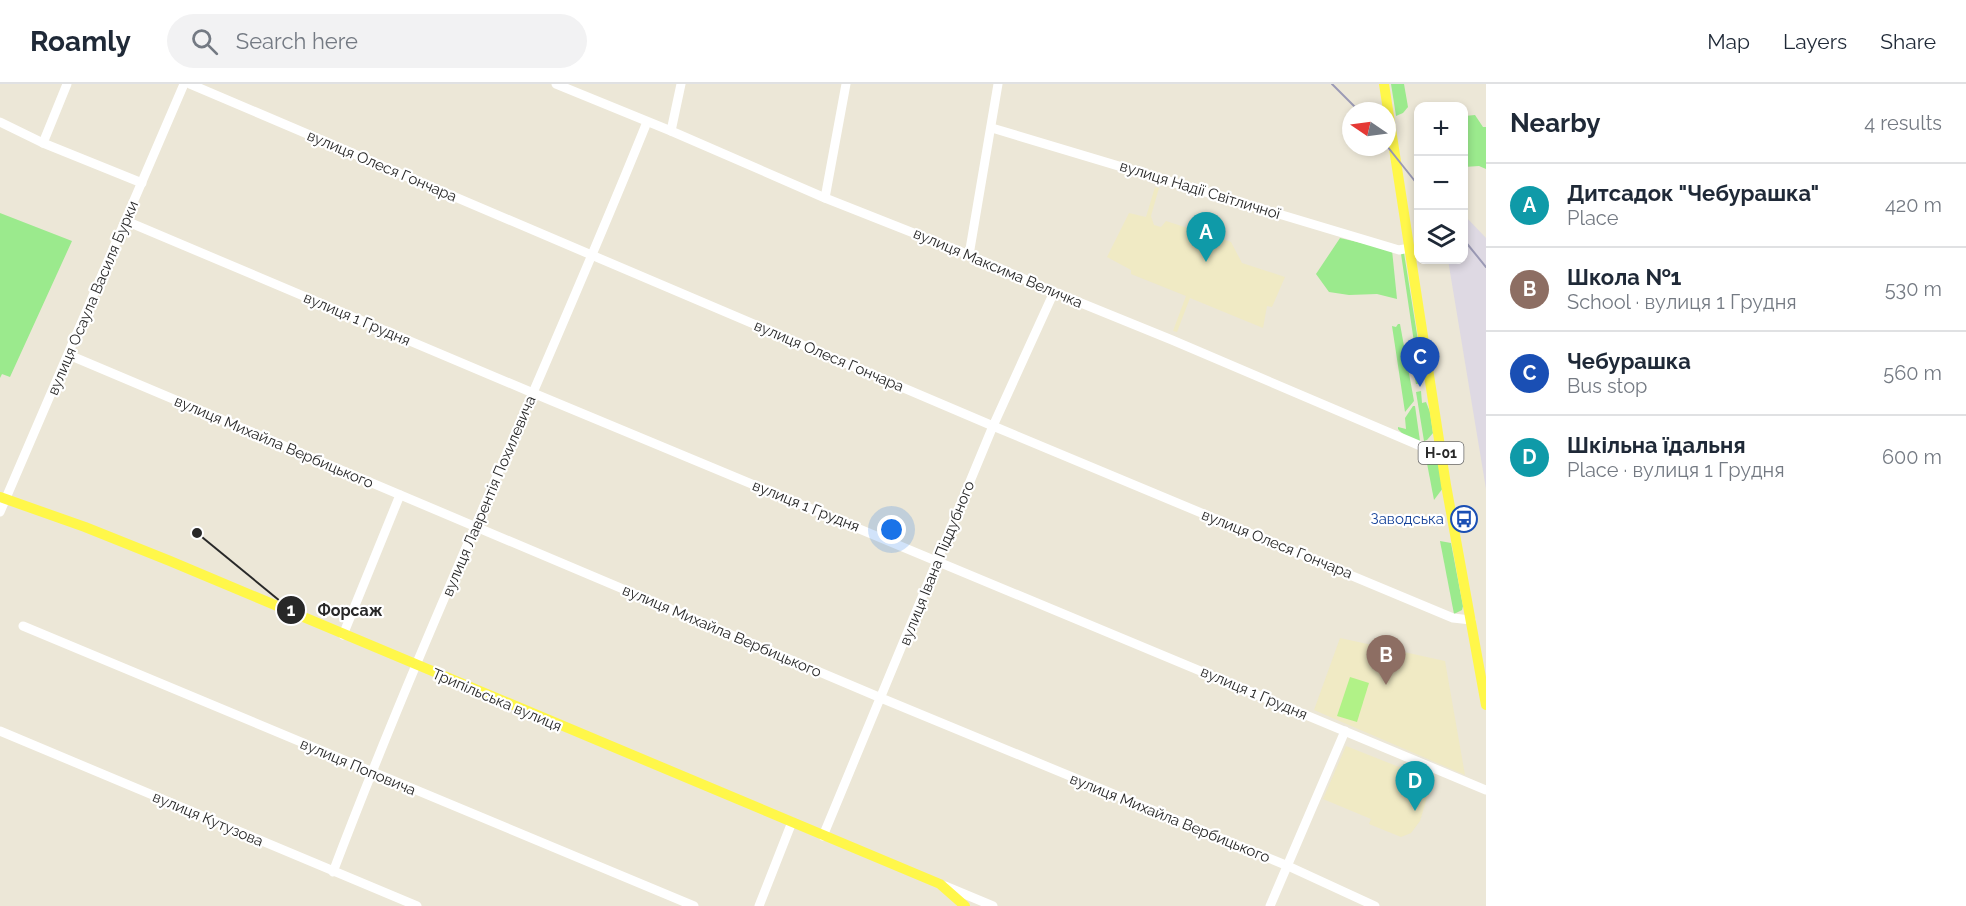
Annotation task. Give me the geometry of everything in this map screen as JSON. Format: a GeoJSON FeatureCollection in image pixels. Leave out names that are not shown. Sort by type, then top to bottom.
{"type":"FeatureCollection","features":[{"type":"Feature","properties":{"kind":"main road","name":"Н-01"},"geometry":{"type":"LineString","coordinates":[[1383,84],[1441,448],[1486,705]]}},
{"type":"Feature","properties":{"kind":"main road","name":"Трипільська вулиця"},"geometry":{"type":"LineString","coordinates":[[3,498],[85,526],[940,884]]}},
{"type":"Feature","properties":{"kind":"main road"},"geometry":{"type":"LineString","coordinates":[[940,884],[965,906]]}},
{"type":"Feature","properties":{"kind":"street"},"geometry":{"type":"LineString","coordinates":[[43,143],[67,84]]}},
{"type":"Feature","properties":{"kind":"street","name":"вулиця Осаула Василя Бурки"},"geometry":{"type":"LineString","coordinates":[[0,512],[3,498],[69,355],[184,84]]}},
{"type":"Feature","properties":{"kind":"street","name":"вулиця Олеся Гончара"},"geometry":{"type":"LineString","coordinates":[[190,84],[993,426],[1453,618],[1471,620]]}},
{"type":"Feature","properties":{"kind":"street","name":"вулиця Максима Величка"},"geometry":{"type":"LineString","coordinates":[[556,84],[1423,447],[1441,448]]}},
{"type":"Feature","properties":{"kind":"street"},"geometry":{"type":"LineString","coordinates":[[671,131],[681,84]]}},
{"type":"Feature","properties":{"kind":"street"},"geometry":{"type":"LineString","coordinates":[[825,198],[846,84]]}},
{"type":"Feature","properties":{"kind":"street"},"geometry":{"type":"LineString","coordinates":[[969,255],[998,84]]}},
{"type":"Feature","properties":{"kind":"street"},"geometry":{"type":"LineString","coordinates":[[0,122],[43,143],[142,183]]}},
{"type":"Feature","properties":{"kind":"street","name":"вулиця Лаврентія Похилевича"},"geometry":{"type":"LineString","coordinates":[[333,872],[371,773],[593,255],[647,122]]}},
{"type":"Feature","properties":{"kind":"street","name":"вулиця Надії Світличної"},"geometry":{"type":"LineString","coordinates":[[992,128],[1399,250],[1409,248]]}},
{"type":"Feature","properties":{"kind":"street","name":"вулиця 1 Грудня"},"geometry":{"type":"LineString","coordinates":[[126,221],[1486,790]]}},
{"type":"Feature","properties":{"kind":"street","name":"вулиця Івана Піддубного"},"geometry":{"type":"LineString","coordinates":[[823,836],[993,426],[1054,292]]}},
{"type":"Feature","properties":{"kind":"street","name":"вулиця Михайла Вербицького"},"geometry":{"type":"LineString","coordinates":[[69,355],[881,698],[1288,866],[1375,906]]}},
{"type":"Feature","properties":{"kind":"street"},"geometry":{"type":"LineString","coordinates":[[343,635],[400,495]]}},
{"type":"Feature","properties":{"kind":"street","name":"вулиця Поповича"},"geometry":{"type":"LineString","coordinates":[[22,626],[694,906]]}},
{"type":"Feature","properties":{"kind":"street","name":"вулиця Кутузова"},"geometry":{"type":"LineString","coordinates":[[0,731],[417,906]]}},
{"type":"Feature","properties":{"kind":"street"},"geometry":{"type":"LineString","coordinates":[[1270,906],[1344,731]]}},
{"type":"Feature","properties":{"kind":"street"},"geometry":{"type":"LineString","coordinates":[[759,906],[792,822]]}},
{"type":"Feature","properties":{"kind":"street","name":"Трипільська вулиця"},"geometry":{"type":"LineString","coordinates":[[940,884],[993,906]]}},
{"type":"Feature","properties":{"kind":"shaded area"},"geometry":{"type":"Polygon","coordinates":[[[1155,187],[1159,188],[1151,216],[1154,225],[1161,227],[1166,221],[1231,242],[1242,263],[1285,277],[1272,307],[1267,306],[1263,328],[1190,298],[1177,332],[1173,331],[1186,296],[1131,274],[1131,270],[1107,257],[1129,213],[1146,217],[1155,187]]]}},
{"type":"Feature","properties":{"kind":"shaded area"},"geometry":{"type":"Polygon","coordinates":[[[1468,219],[1486,238],[1486,489],[1449,264],[1468,264],[1468,219]]]}},
{"type":"Feature","properties":{"kind":"shaded area"},"geometry":{"type":"Polygon","coordinates":[[[1340,638],[1445,661],[1465,775],[1314,710],[1340,638]]]}},
{"type":"Feature","properties":{"kind":"shaded area"},"geometry":{"type":"Polygon","coordinates":[[[1346,746],[1432,780],[1420,821],[1411,833],[1401,837],[1369,824],[1371,819],[1323,799],[1346,746]]]}},
{"type":"Feature","properties":{"kind":"green space"},"geometry":{"type":"Polygon","coordinates":[[[1391,84],[1404,84],[1408,107],[1396,116],[1396,102],[1394,102],[1391,84]]]}},
{"type":"Feature","properties":{"kind":"green space"},"geometry":{"type":"Polygon","coordinates":[[[1475,115],[1483,127],[1486,127],[1486,169],[1479,166],[1468,167],[1468,116],[1475,115]]]}},
{"type":"Feature","properties":{"kind":"green space"},"geometry":{"type":"Polygon","coordinates":[[[0,213],[72,241],[10,377],[2,374],[0,378],[0,213]]]}},
{"type":"Feature","properties":{"kind":"green space"},"geometry":{"type":"Polygon","coordinates":[[[1340,238],[1392,250],[1397,299],[1377,294],[1349,295],[1329,292],[1316,274],[1340,238]]]}},
{"type":"Feature","properties":{"kind":"green space"},"geometry":{"type":"Polygon","coordinates":[[[1404,253],[1420,353],[1420,364],[1416,365],[1419,384],[1416,384],[1413,369],[1416,356],[1401,254],[1404,253]]]}},
{"type":"Feature","properties":{"kind":"green space"},"geometry":{"type":"Polygon","coordinates":[[[1400,324],[1414,401],[1405,412],[1392,326],[1396,327],[1400,324]]]}},
{"type":"Feature","properties":{"kind":"green space"},"geometry":{"type":"Polygon","coordinates":[[[1421,391],[1422,403],[1426,402],[1430,412],[1433,433],[1424,441],[1416,392],[1421,391]]]}},
{"type":"Feature","properties":{"kind":"green space"},"geometry":{"type":"Polygon","coordinates":[[[1415,406],[1420,441],[1408,437],[1398,429],[1398,427],[1406,429],[1405,418],[1415,406]]]}},
{"type":"Feature","properties":{"kind":"green space"},"geometry":{"type":"Polygon","coordinates":[[[1425,453],[1438,460],[1443,488],[1434,500],[1425,453]]]}},
{"type":"Feature","properties":{"kind":"green space"},"geometry":{"type":"Polygon","coordinates":[[[1440,541],[1451,543],[1463,606],[1462,610],[1454,614],[1440,541]]]}},
{"type":"Feature","properties":{"kind":"green space"},"geometry":{"type":"Polygon","coordinates":[[[1350,677],[1369,683],[1357,722],[1337,716],[1350,677]]]}},
{"type":"Feature","properties":{"kind":"railway"},"geometry":{"type":"LineString","coordinates":[[1332,84],[1350,102]]}},
{"type":"Feature","properties":{"kind":"railway"},"geometry":{"type":"LineString","coordinates":[[1395,156],[1414,180]]}},
{"type":"Feature","properties":{"kind":"railway"},"geometry":{"type":"LineString","coordinates":[[1468,245],[1486,267]]}},
{"type":"Feature","properties":{"kind":"place","name":"Дитсадок \"Чебурашка\""},"geometry":{"type":"Point","coordinates":[1206,262]}},
{"type":"Feature","properties":{"kind":"place","name":"Чебурашка"},"geometry":{"type":"Point","coordinates":[1420,387]}},
{"type":"Feature","properties":{"kind":"place","name":"Заводська"},"geometry":{"type":"Point","coordinates":[1464,519]}},
{"type":"Feature","properties":{"kind":"place","name":"Форсаж"},"geometry":{"type":"Point","coordinates":[197,533]}},
{"type":"Feature","properties":{"kind":"place","name":"Школа №1"},"geometry":{"type":"Point","coordinates":[1386,685]}},
{"type":"Feature","properties":{"kind":"place","name":"Шкільна їдальня"},"geometry":{"type":"Point","coordinates":[1415,811]}}]}
